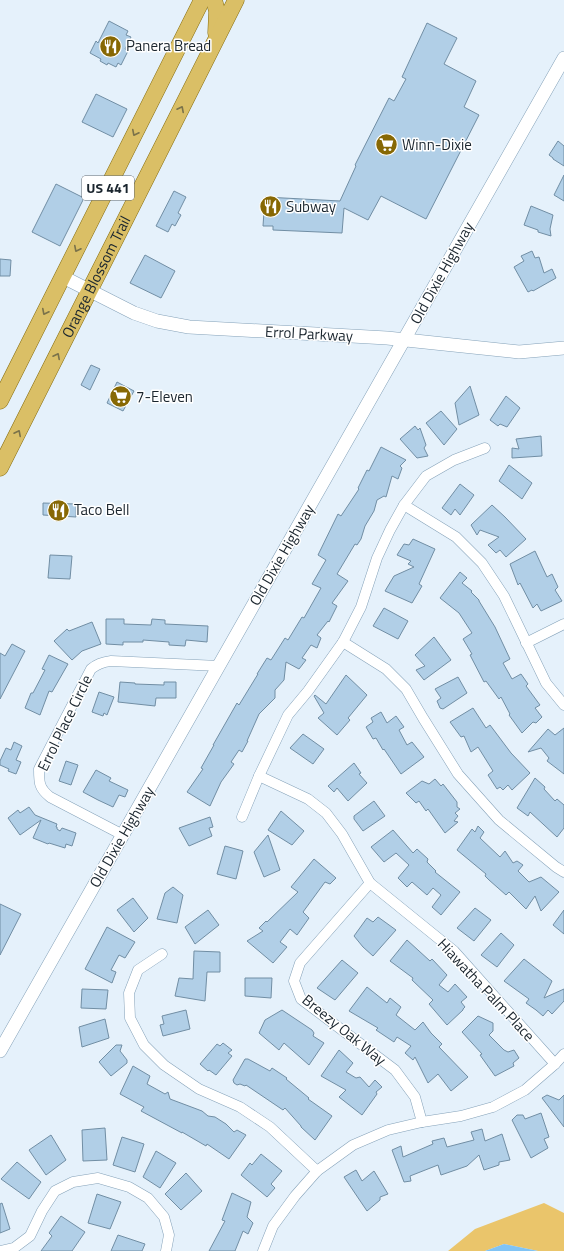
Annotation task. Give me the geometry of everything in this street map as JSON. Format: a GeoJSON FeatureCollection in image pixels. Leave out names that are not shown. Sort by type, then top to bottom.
{"type":"FeatureCollection","features":[{"type":"Feature","properties":{"kind":"main road","name":"Orange Blossom Trail"},"geometry":{"type":"LineString","coordinates":[[0,401],[202,0]]}},
{"type":"Feature","properties":{"kind":"main road"},"geometry":{"type":"LineString","coordinates":[[214,0],[217,11],[215,41]]}},
{"type":"Feature","properties":{"kind":"main road","name":"Orange Blossom Trail"},"geometry":{"type":"LineString","coordinates":[[0,468],[236,0]]}},
{"type":"Feature","properties":{"kind":"street","name":"Old Dixie Highway"},"geometry":{"type":"LineString","coordinates":[[0,1051],[564,58]]}},
{"type":"Feature","properties":{"kind":"street","name":"Errol Parkway"},"geometry":{"type":"LineString","coordinates":[[63,277],[134,313],[157,321],[189,327],[404,340],[519,352],[564,348]]}},
{"type":"Feature","properties":{"kind":"street"},"geometry":{"type":"LineString","coordinates":[[242,817],[259,776],[288,715],[308,691],[342,642],[361,607],[377,558],[404,505],[426,476],[454,460],[485,448]]}},
{"type":"Feature","properties":{"kind":"street"},"geometry":{"type":"LineString","coordinates":[[404,505],[456,537],[482,563],[504,596],[546,683],[564,705]]}},
{"type":"Feature","properties":{"kind":"street"},"geometry":{"type":"LineString","coordinates":[[526,643],[564,624]]}},
{"type":"Feature","properties":{"kind":"street"},"geometry":{"type":"LineString","coordinates":[[342,642],[386,668],[406,689],[458,774],[499,820],[564,872]]}},
{"type":"Feature","properties":{"kind":"street","name":"Errol Place Circle"},"geometry":{"type":"LineString","coordinates":[[123,835],[50,797],[43,791],[39,784],[39,769],[91,669],[97,664],[111,661],[219,666]]}},
{"type":"Feature","properties":{"kind":"street","name":"Hiawatha Palm Place"},"geometry":{"type":"LineString","coordinates":[[259,776],[308,799],[326,813],[342,834],[370,883],[454,951],[555,1064]]}},
{"type":"Feature","properties":{"kind":"street","name":"Breezy Oak Way"},"geometry":{"type":"LineString","coordinates":[[370,883],[300,963],[294,981],[301,999],[395,1070],[415,1097],[422,1122]]}},
{"type":"Feature","properties":{"kind":"street"},"geometry":{"type":"LineString","coordinates":[[162,954],[138,970],[129,993],[130,1018],[144,1045],[164,1065],[199,1089],[240,1107],[270,1127],[317,1171]]}},
{"type":"Feature","properties":{"kind":"street"},"geometry":{"type":"LineString","coordinates":[[263,1251],[273,1226],[295,1196],[317,1171],[353,1145],[388,1130],[422,1122],[461,1116],[493,1107],[525,1090],[555,1064],[564,1054]]}},
{"type":"Feature","properties":{"kind":"street"},"geometry":{"type":"LineString","coordinates":[[0,1251],[14,1248],[30,1236],[42,1211],[55,1191],[73,1182],[98,1178],[129,1187],[148,1198],[164,1217],[169,1235],[166,1251]]}},
{"type":"Feature","properties":{"kind":"shaded area"},"geometry":{"type":"Polygon","coordinates":[[[544,1203],[564,1213],[564,1251],[538,1251],[504,1244],[485,1251],[448,1251],[475,1229],[544,1203]]]}},
{"type":"Feature","properties":{"kind":"water"},"geometry":{"type":"Polygon","coordinates":[[[504,1244],[538,1251],[485,1251],[504,1244]]]}},
{"type":"Feature","properties":{"kind":"building","name":"Panera Bread"},"geometry":{"type":"Polygon","coordinates":[[[109,21],[128,31],[126,35],[131,37],[125,49],[128,51],[121,65],[118,63],[116,67],[108,63],[107,65],[100,61],[101,59],[90,53],[96,41],[98,43],[109,21]]]}},
{"type":"Feature","properties":{"kind":"building"},"geometry":{"type":"Polygon","coordinates":[[[427,23],[457,38],[444,64],[476,81],[464,107],[479,115],[426,219],[381,196],[368,220],[344,208],[342,233],[273,230],[273,226],[263,226],[265,197],[340,201],[356,166],[355,165],[389,98],[394,101],[406,79],[402,77],[427,23]]]}},
{"type":"Feature","properties":{"kind":"building"},"geometry":{"type":"Polygon","coordinates":[[[96,94],[127,109],[113,137],[82,122],[96,94]]]}},
{"type":"Feature","properties":{"kind":"building"},"geometry":{"type":"Polygon","coordinates":[[[558,141],[564,146],[564,166],[549,155],[558,141]]]}},
{"type":"Feature","properties":{"kind":"building"},"geometry":{"type":"Polygon","coordinates":[[[564,175],[564,201],[554,195],[564,175]]]}},
{"type":"Feature","properties":{"kind":"building"},"geometry":{"type":"Polygon","coordinates":[[[56,184],[84,198],[60,246],[32,232],[56,184]]]}},
{"type":"Feature","properties":{"kind":"building"},"geometry":{"type":"Polygon","coordinates":[[[174,191],[186,197],[178,213],[181,215],[175,226],[172,224],[168,232],[156,226],[174,191]]]}},
{"type":"Feature","properties":{"kind":"building"},"geometry":{"type":"Polygon","coordinates":[[[531,206],[553,215],[550,229],[551,236],[538,232],[538,230],[524,225],[531,206]]]}},
{"type":"Feature","properties":{"kind":"building"},"geometry":{"type":"Polygon","coordinates":[[[532,251],[535,258],[539,257],[544,273],[552,269],[556,278],[533,291],[528,292],[514,267],[524,261],[521,256],[532,251]]]}},
{"type":"Feature","properties":{"kind":"building"},"geometry":{"type":"Polygon","coordinates":[[[145,255],[175,271],[161,298],[130,283],[145,255]]]}},
{"type":"Feature","properties":{"kind":"building"},"geometry":{"type":"Polygon","coordinates":[[[0,259],[11,260],[10,276],[0,276],[0,259]]]}},
{"type":"Feature","properties":{"kind":"building"},"geometry":{"type":"Polygon","coordinates":[[[91,365],[100,369],[90,390],[81,385],[91,365]]]}},
{"type":"Feature","properties":{"kind":"building","name":"7-Eleven"},"geometry":{"type":"Polygon","coordinates":[[[117,382],[134,391],[123,411],[107,403],[117,382]]]}},
{"type":"Feature","properties":{"kind":"building"},"geometry":{"type":"Polygon","coordinates":[[[470,386],[479,415],[459,425],[455,403],[470,386]]]}},
{"type":"Feature","properties":{"kind":"building"},"geometry":{"type":"Polygon","coordinates":[[[506,396],[520,408],[507,427],[500,424],[498,426],[490,420],[506,396]]]}},
{"type":"Feature","properties":{"kind":"building"},"geometry":{"type":"Polygon","coordinates":[[[441,411],[457,429],[444,445],[426,423],[441,411]]]}},
{"type":"Feature","properties":{"kind":"building"},"geometry":{"type":"Polygon","coordinates":[[[415,426],[418,430],[420,428],[426,445],[424,448],[428,456],[417,458],[400,439],[415,426]]]}},
{"type":"Feature","properties":{"kind":"building"},"geometry":{"type":"Polygon","coordinates":[[[541,436],[542,456],[512,458],[512,448],[519,449],[516,439],[541,436]]]}},
{"type":"Feature","properties":{"kind":"building"},"geometry":{"type":"Polygon","coordinates":[[[381,447],[406,460],[400,466],[402,468],[398,479],[392,476],[386,497],[384,496],[377,500],[374,511],[365,526],[361,539],[357,545],[355,544],[337,574],[348,581],[332,603],[337,606],[329,622],[328,621],[317,635],[321,638],[317,648],[311,645],[302,658],[306,660],[299,669],[286,662],[284,680],[275,690],[275,698],[259,714],[248,741],[242,752],[239,750],[231,762],[234,764],[221,782],[210,806],[187,792],[203,769],[201,768],[237,703],[239,705],[267,658],[271,660],[285,638],[288,640],[302,617],[304,618],[321,588],[312,584],[326,560],[318,555],[338,514],[341,516],[359,489],[358,488],[367,470],[369,471],[381,447]]]}},
{"type":"Feature","properties":{"kind":"building"},"geometry":{"type":"Polygon","coordinates":[[[509,465],[532,483],[522,499],[499,481],[509,465]]]}},
{"type":"Feature","properties":{"kind":"building"},"geometry":{"type":"Polygon","coordinates":[[[460,484],[474,495],[460,515],[455,509],[451,515],[442,508],[460,484]]]}},
{"type":"Feature","properties":{"kind":"building","name":"Taco Bell"},"geometry":{"type":"Polygon","coordinates":[[[43,503],[76,504],[76,517],[43,515],[43,503]]]}},
{"type":"Feature","properties":{"kind":"building"},"geometry":{"type":"Polygon","coordinates":[[[492,505],[526,539],[506,557],[500,550],[496,553],[488,545],[499,537],[480,530],[477,535],[471,525],[492,505]]]}},
{"type":"Feature","properties":{"kind":"building"},"geometry":{"type":"Polygon","coordinates":[[[413,539],[435,549],[419,584],[422,586],[412,603],[385,591],[394,576],[414,567],[408,564],[411,561],[397,555],[404,544],[409,545],[413,539]]]}},
{"type":"Feature","properties":{"kind":"building"},"geometry":{"type":"Polygon","coordinates":[[[535,551],[547,577],[552,574],[558,587],[555,590],[562,601],[541,611],[537,604],[533,608],[520,583],[518,585],[510,564],[535,551]]]}},
{"type":"Feature","properties":{"kind":"building"},"geometry":{"type":"Polygon","coordinates":[[[50,555],[72,556],[70,579],[48,578],[50,555]]]}},
{"type":"Feature","properties":{"kind":"building"},"geometry":{"type":"Polygon","coordinates":[[[460,572],[467,578],[462,583],[472,591],[471,592],[479,600],[495,627],[510,659],[503,663],[512,679],[521,674],[528,684],[526,686],[540,705],[535,708],[542,717],[536,723],[533,722],[522,733],[509,715],[510,714],[501,697],[499,699],[486,681],[484,682],[470,655],[472,654],[463,639],[472,633],[459,613],[440,598],[460,572]]]}},
{"type":"Feature","properties":{"kind":"building"},"geometry":{"type":"Polygon","coordinates":[[[384,608],[408,621],[398,639],[373,626],[384,608]]]}},
{"type":"Feature","properties":{"kind":"building"},"geometry":{"type":"Polygon","coordinates":[[[106,619],[124,619],[124,624],[151,625],[152,619],[165,620],[165,624],[208,626],[207,642],[186,640],[185,646],[169,645],[169,642],[143,640],[143,642],[123,642],[123,645],[106,644],[106,619]]]}},
{"type":"Feature","properties":{"kind":"building"},"geometry":{"type":"Polygon","coordinates":[[[92,622],[101,644],[82,651],[72,660],[54,641],[67,629],[69,631],[92,622]]]}},
{"type":"Feature","properties":{"kind":"building"},"geometry":{"type":"Polygon","coordinates":[[[434,637],[451,660],[424,680],[416,670],[425,666],[415,655],[434,637]]]}},
{"type":"Feature","properties":{"kind":"building"},"geometry":{"type":"Polygon","coordinates":[[[12,644],[25,651],[0,699],[0,653],[5,656],[12,644]]]}},
{"type":"Feature","properties":{"kind":"building"},"geometry":{"type":"Polygon","coordinates":[[[49,655],[68,664],[52,692],[49,691],[40,715],[25,708],[31,693],[33,693],[45,670],[42,669],[49,655]]]}},
{"type":"Feature","properties":{"kind":"building"},"geometry":{"type":"Polygon","coordinates":[[[346,675],[367,695],[348,718],[350,720],[337,735],[318,718],[324,713],[314,696],[315,695],[326,704],[346,675]]]}},
{"type":"Feature","properties":{"kind":"building"},"geometry":{"type":"Polygon","coordinates":[[[458,677],[467,693],[443,709],[440,708],[437,701],[441,698],[435,689],[458,677]]]}},
{"type":"Feature","properties":{"kind":"building"},"geometry":{"type":"Polygon","coordinates":[[[120,682],[164,685],[164,682],[176,682],[176,698],[156,698],[155,706],[118,702],[120,682]]]}},
{"type":"Feature","properties":{"kind":"building"},"geometry":{"type":"Polygon","coordinates":[[[99,692],[114,697],[107,715],[104,713],[103,716],[92,712],[99,692]]]}},
{"type":"Feature","properties":{"kind":"building"},"geometry":{"type":"Polygon","coordinates":[[[473,708],[486,728],[490,725],[511,753],[530,773],[512,790],[508,785],[503,790],[500,787],[497,789],[488,775],[493,771],[478,747],[471,752],[464,736],[461,737],[450,722],[473,708]]]}},
{"type":"Feature","properties":{"kind":"building"},"geometry":{"type":"Polygon","coordinates":[[[381,712],[387,723],[396,716],[404,727],[399,730],[407,745],[412,742],[424,757],[401,774],[376,738],[373,739],[366,727],[373,722],[371,718],[381,712]]]}},
{"type":"Feature","properties":{"kind":"building"},"geometry":{"type":"Polygon","coordinates":[[[564,728],[564,774],[547,761],[549,758],[541,748],[528,752],[548,729],[555,735],[564,728]]]}},
{"type":"Feature","properties":{"kind":"building"},"geometry":{"type":"Polygon","coordinates":[[[303,734],[324,749],[313,764],[290,748],[303,734]]]}},
{"type":"Feature","properties":{"kind":"building"},"geometry":{"type":"Polygon","coordinates":[[[14,742],[22,746],[16,760],[21,762],[16,774],[8,771],[9,769],[0,765],[0,761],[6,748],[11,750],[14,742]]]}},
{"type":"Feature","properties":{"kind":"building"},"geometry":{"type":"Polygon","coordinates":[[[66,761],[78,765],[71,785],[59,781],[66,761]]]}},
{"type":"Feature","properties":{"kind":"building"},"geometry":{"type":"Polygon","coordinates":[[[354,763],[361,773],[359,774],[367,783],[348,801],[337,788],[334,792],[328,786],[354,763]]]}},
{"type":"Feature","properties":{"kind":"building"},"geometry":{"type":"Polygon","coordinates":[[[96,770],[111,778],[109,781],[128,790],[125,797],[119,795],[113,807],[83,792],[96,770]]]}},
{"type":"Feature","properties":{"kind":"building"},"geometry":{"type":"Polygon","coordinates":[[[535,778],[545,787],[544,789],[555,801],[557,799],[564,805],[564,828],[557,837],[530,812],[528,816],[517,808],[535,778]]]}},
{"type":"Feature","properties":{"kind":"building"},"geometry":{"type":"Polygon","coordinates":[[[435,779],[441,786],[443,784],[457,802],[457,807],[460,809],[455,813],[458,816],[454,821],[458,822],[445,833],[428,809],[426,811],[419,801],[416,803],[406,793],[422,781],[429,784],[435,779]]]}},
{"type":"Feature","properties":{"kind":"building"},"geometry":{"type":"Polygon","coordinates":[[[374,801],[385,816],[363,831],[354,819],[354,816],[374,801]]]}},
{"type":"Feature","properties":{"kind":"building"},"geometry":{"type":"Polygon","coordinates":[[[29,807],[35,815],[57,824],[56,827],[60,831],[62,828],[76,833],[72,846],[66,844],[65,848],[49,843],[48,844],[33,838],[41,820],[20,835],[8,818],[18,810],[20,813],[29,807]]]}},
{"type":"Feature","properties":{"kind":"building"},"geometry":{"type":"Polygon","coordinates":[[[281,811],[304,831],[292,845],[268,830],[281,811]]]}},
{"type":"Feature","properties":{"kind":"building"},"geometry":{"type":"Polygon","coordinates":[[[210,817],[213,827],[209,828],[212,836],[189,846],[179,828],[210,817]]]}},
{"type":"Feature","properties":{"kind":"building"},"geometry":{"type":"Polygon","coordinates":[[[478,826],[484,832],[480,838],[500,857],[505,851],[513,863],[517,861],[523,865],[518,871],[529,882],[541,877],[559,892],[541,911],[535,896],[526,909],[509,892],[506,895],[485,876],[486,874],[457,850],[472,829],[475,832],[478,826]]]}},
{"type":"Feature","properties":{"kind":"building"},"geometry":{"type":"Polygon","coordinates":[[[393,830],[413,853],[417,849],[428,859],[427,862],[436,871],[435,872],[460,892],[441,915],[432,907],[441,895],[433,888],[427,895],[412,882],[407,887],[398,878],[409,865],[396,853],[384,862],[371,847],[393,830]]]}},
{"type":"Feature","properties":{"kind":"building"},"geometry":{"type":"Polygon","coordinates":[[[268,835],[280,870],[264,877],[254,852],[268,835]]]}},
{"type":"Feature","properties":{"kind":"building"},"geometry":{"type":"Polygon","coordinates":[[[225,846],[243,851],[236,879],[217,874],[225,846]]]}},
{"type":"Feature","properties":{"kind":"building"},"geometry":{"type":"Polygon","coordinates":[[[314,859],[336,878],[330,884],[325,882],[303,912],[309,918],[297,935],[290,929],[280,942],[287,947],[273,963],[247,941],[263,931],[259,928],[298,892],[291,887],[314,859]]]}},
{"type":"Feature","properties":{"kind":"building"},"geometry":{"type":"Polygon","coordinates":[[[173,887],[183,895],[177,923],[157,919],[165,893],[173,887]]]}},
{"type":"Feature","properties":{"kind":"building"},"geometry":{"type":"Polygon","coordinates":[[[133,898],[148,918],[134,932],[117,910],[133,898]]]}},
{"type":"Feature","properties":{"kind":"building"},"geometry":{"type":"Polygon","coordinates":[[[0,904],[21,914],[0,955],[0,904]]]}},
{"type":"Feature","properties":{"kind":"building"},"geometry":{"type":"Polygon","coordinates":[[[475,908],[491,920],[474,941],[457,928],[475,908]]]}},
{"type":"Feature","properties":{"kind":"building"},"geometry":{"type":"Polygon","coordinates":[[[208,910],[219,925],[195,944],[185,927],[208,910]]]}},
{"type":"Feature","properties":{"kind":"building"},"geometry":{"type":"Polygon","coordinates":[[[564,910],[564,934],[553,925],[564,910]]]}},
{"type":"Feature","properties":{"kind":"building"},"geometry":{"type":"Polygon","coordinates":[[[378,917],[396,930],[373,956],[354,936],[367,918],[373,922],[378,917]]]}},
{"type":"Feature","properties":{"kind":"building"},"geometry":{"type":"Polygon","coordinates":[[[107,927],[135,942],[125,958],[119,955],[111,970],[116,972],[112,983],[85,969],[107,927]]]}},
{"type":"Feature","properties":{"kind":"building"},"geometry":{"type":"Polygon","coordinates":[[[501,933],[514,945],[497,967],[481,955],[501,933]]]}},
{"type":"Feature","properties":{"kind":"building"},"geometry":{"type":"Polygon","coordinates":[[[407,940],[430,961],[432,959],[447,975],[439,985],[448,992],[455,984],[467,997],[461,1002],[465,1007],[463,1010],[447,1025],[429,1004],[433,1000],[412,980],[413,978],[390,961],[407,940]]]}},
{"type":"Feature","properties":{"kind":"building"},"geometry":{"type":"Polygon","coordinates":[[[194,951],[220,952],[220,972],[207,972],[205,1001],[175,996],[179,978],[193,979],[194,951]]]}},
{"type":"Feature","properties":{"kind":"building"},"geometry":{"type":"Polygon","coordinates":[[[524,959],[552,981],[544,998],[564,989],[564,1001],[552,1014],[548,1010],[543,1016],[526,1003],[529,999],[504,981],[524,959]]]}},
{"type":"Feature","properties":{"kind":"building"},"geometry":{"type":"Polygon","coordinates":[[[342,960],[358,973],[335,1000],[317,988],[342,960]]]}},
{"type":"Feature","properties":{"kind":"building"},"geometry":{"type":"Polygon","coordinates":[[[245,978],[272,978],[271,998],[245,996],[245,978]]]}},
{"type":"Feature","properties":{"kind":"building"},"geometry":{"type":"Polygon","coordinates":[[[367,987],[387,1003],[390,998],[401,1007],[396,1015],[415,1030],[423,1022],[442,1044],[439,1047],[468,1077],[451,1091],[438,1074],[428,1083],[415,1057],[413,1060],[405,1053],[411,1046],[397,1037],[394,1042],[376,1030],[378,1028],[349,1011],[367,987]]]}},
{"type":"Feature","properties":{"kind":"building"},"geometry":{"type":"Polygon","coordinates":[[[82,989],[108,990],[106,1009],[81,1008],[82,989]]]}},
{"type":"Feature","properties":{"kind":"building"},"geometry":{"type":"Polygon","coordinates":[[[186,1010],[190,1029],[163,1036],[160,1025],[164,1024],[162,1016],[186,1010]]]}},
{"type":"Feature","properties":{"kind":"building"},"geometry":{"type":"Polygon","coordinates":[[[282,1010],[312,1030],[314,1033],[313,1036],[324,1043],[309,1065],[284,1043],[279,1050],[259,1033],[265,1020],[282,1010]]]}},
{"type":"Feature","properties":{"kind":"building"},"geometry":{"type":"Polygon","coordinates":[[[478,1016],[493,1023],[493,1031],[489,1035],[504,1050],[508,1052],[514,1050],[519,1058],[513,1063],[514,1066],[495,1076],[480,1055],[482,1054],[462,1032],[478,1016]]]}},
{"type":"Feature","properties":{"kind":"building"},"geometry":{"type":"Polygon","coordinates":[[[105,1019],[109,1038],[82,1047],[79,1027],[105,1019]]]}},
{"type":"Feature","properties":{"kind":"building"},"geometry":{"type":"Polygon","coordinates":[[[223,1043],[232,1050],[228,1053],[232,1056],[216,1075],[209,1070],[208,1071],[200,1064],[217,1044],[220,1046],[223,1043]]]}},
{"type":"Feature","properties":{"kind":"building"},"geometry":{"type":"Polygon","coordinates":[[[116,1045],[122,1045],[120,1051],[127,1060],[127,1063],[111,1076],[99,1062],[116,1045]]]}},
{"type":"Feature","properties":{"kind":"building"},"geometry":{"type":"Polygon","coordinates":[[[339,1050],[353,1063],[346,1072],[356,1078],[360,1077],[369,1087],[375,1080],[382,1087],[376,1092],[377,1094],[362,1115],[339,1097],[346,1090],[321,1076],[339,1050]]]}},
{"type":"Feature","properties":{"kind":"building"},"geometry":{"type":"Polygon","coordinates":[[[245,1059],[248,1059],[270,1071],[272,1068],[287,1078],[286,1079],[309,1098],[308,1099],[332,1116],[315,1140],[301,1127],[285,1108],[283,1110],[246,1085],[237,1085],[234,1083],[233,1080],[245,1059]]]}},
{"type":"Feature","properties":{"kind":"building"},"geometry":{"type":"Polygon","coordinates":[[[133,1066],[150,1076],[147,1084],[165,1094],[168,1092],[170,1099],[202,1111],[208,1116],[215,1117],[226,1124],[234,1132],[237,1130],[246,1135],[229,1159],[207,1144],[206,1146],[141,1111],[144,1107],[120,1094],[133,1066]]]}},
{"type":"Feature","properties":{"kind":"building"},"geometry":{"type":"Polygon","coordinates":[[[547,1095],[559,1100],[564,1095],[564,1127],[542,1098],[547,1095]]]}},
{"type":"Feature","properties":{"kind":"building"},"geometry":{"type":"Polygon","coordinates":[[[541,1113],[549,1137],[544,1139],[548,1148],[531,1158],[512,1120],[517,1115],[523,1115],[525,1119],[541,1113]]]}},
{"type":"Feature","properties":{"kind":"building"},"geometry":{"type":"Polygon","coordinates":[[[105,1128],[107,1160],[83,1161],[82,1130],[105,1128]]]}},
{"type":"Feature","properties":{"kind":"building"},"geometry":{"type":"Polygon","coordinates":[[[482,1129],[485,1141],[502,1134],[510,1160],[499,1162],[499,1165],[484,1170],[479,1155],[467,1166],[441,1175],[438,1165],[410,1176],[411,1181],[404,1182],[392,1150],[401,1146],[403,1157],[433,1144],[432,1141],[444,1138],[447,1147],[474,1140],[471,1132],[482,1129]]]}},
{"type":"Feature","properties":{"kind":"building"},"geometry":{"type":"Polygon","coordinates":[[[51,1135],[66,1160],[46,1175],[29,1150],[51,1135]]]}},
{"type":"Feature","properties":{"kind":"building"},"geometry":{"type":"Polygon","coordinates":[[[122,1137],[144,1144],[135,1172],[113,1165],[122,1137]]]}},
{"type":"Feature","properties":{"kind":"building"},"geometry":{"type":"Polygon","coordinates":[[[156,1151],[176,1163],[160,1188],[143,1177],[156,1151]]]}},
{"type":"Feature","properties":{"kind":"building"},"geometry":{"type":"Polygon","coordinates":[[[261,1154],[282,1171],[271,1184],[275,1188],[267,1197],[241,1175],[250,1163],[252,1165],[261,1154]]]}},
{"type":"Feature","properties":{"kind":"building"},"geometry":{"type":"Polygon","coordinates":[[[17,1162],[41,1182],[29,1199],[1,1179],[17,1162]]]}},
{"type":"Feature","properties":{"kind":"building"},"geometry":{"type":"Polygon","coordinates":[[[356,1170],[362,1181],[374,1171],[388,1194],[380,1197],[380,1200],[367,1211],[344,1177],[356,1170]]]}},
{"type":"Feature","properties":{"kind":"building"},"geometry":{"type":"Polygon","coordinates":[[[186,1173],[202,1191],[181,1210],[165,1194],[186,1173]]]}},
{"type":"Feature","properties":{"kind":"building"},"geometry":{"type":"Polygon","coordinates":[[[232,1193],[251,1202],[247,1217],[253,1223],[248,1234],[243,1231],[235,1251],[209,1251],[225,1221],[222,1220],[232,1193]]]}},
{"type":"Feature","properties":{"kind":"building"},"geometry":{"type":"Polygon","coordinates":[[[97,1194],[121,1202],[110,1229],[88,1223],[97,1194]]]}},
{"type":"Feature","properties":{"kind":"building"},"geometry":{"type":"Polygon","coordinates":[[[2,1203],[10,1229],[0,1233],[0,1204],[2,1203]]]}},
{"type":"Feature","properties":{"kind":"building"},"geometry":{"type":"Polygon","coordinates":[[[61,1216],[85,1232],[72,1251],[41,1251],[52,1236],[49,1233],[61,1216]]]}},
{"type":"Feature","properties":{"kind":"building"},"geometry":{"type":"Polygon","coordinates":[[[118,1235],[145,1244],[142,1251],[111,1251],[118,1235]]]}},
{"type":"Feature","properties":{"kind":"place","name":"Panera Bread"},"geometry":{"type":"Point","coordinates":[110,46]}},
{"type":"Feature","properties":{"kind":"place","name":"Winn-Dixie"},"geometry":{"type":"Point","coordinates":[387,145]}},
{"type":"Feature","properties":{"kind":"place","name":"Subway"},"geometry":{"type":"Point","coordinates":[270,207]}},
{"type":"Feature","properties":{"kind":"place","name":"7-Eleven"},"geometry":{"type":"Point","coordinates":[120,397]}},
{"type":"Feature","properties":{"kind":"place","name":"Taco Bell"},"geometry":{"type":"Point","coordinates":[59,510]}}]}
